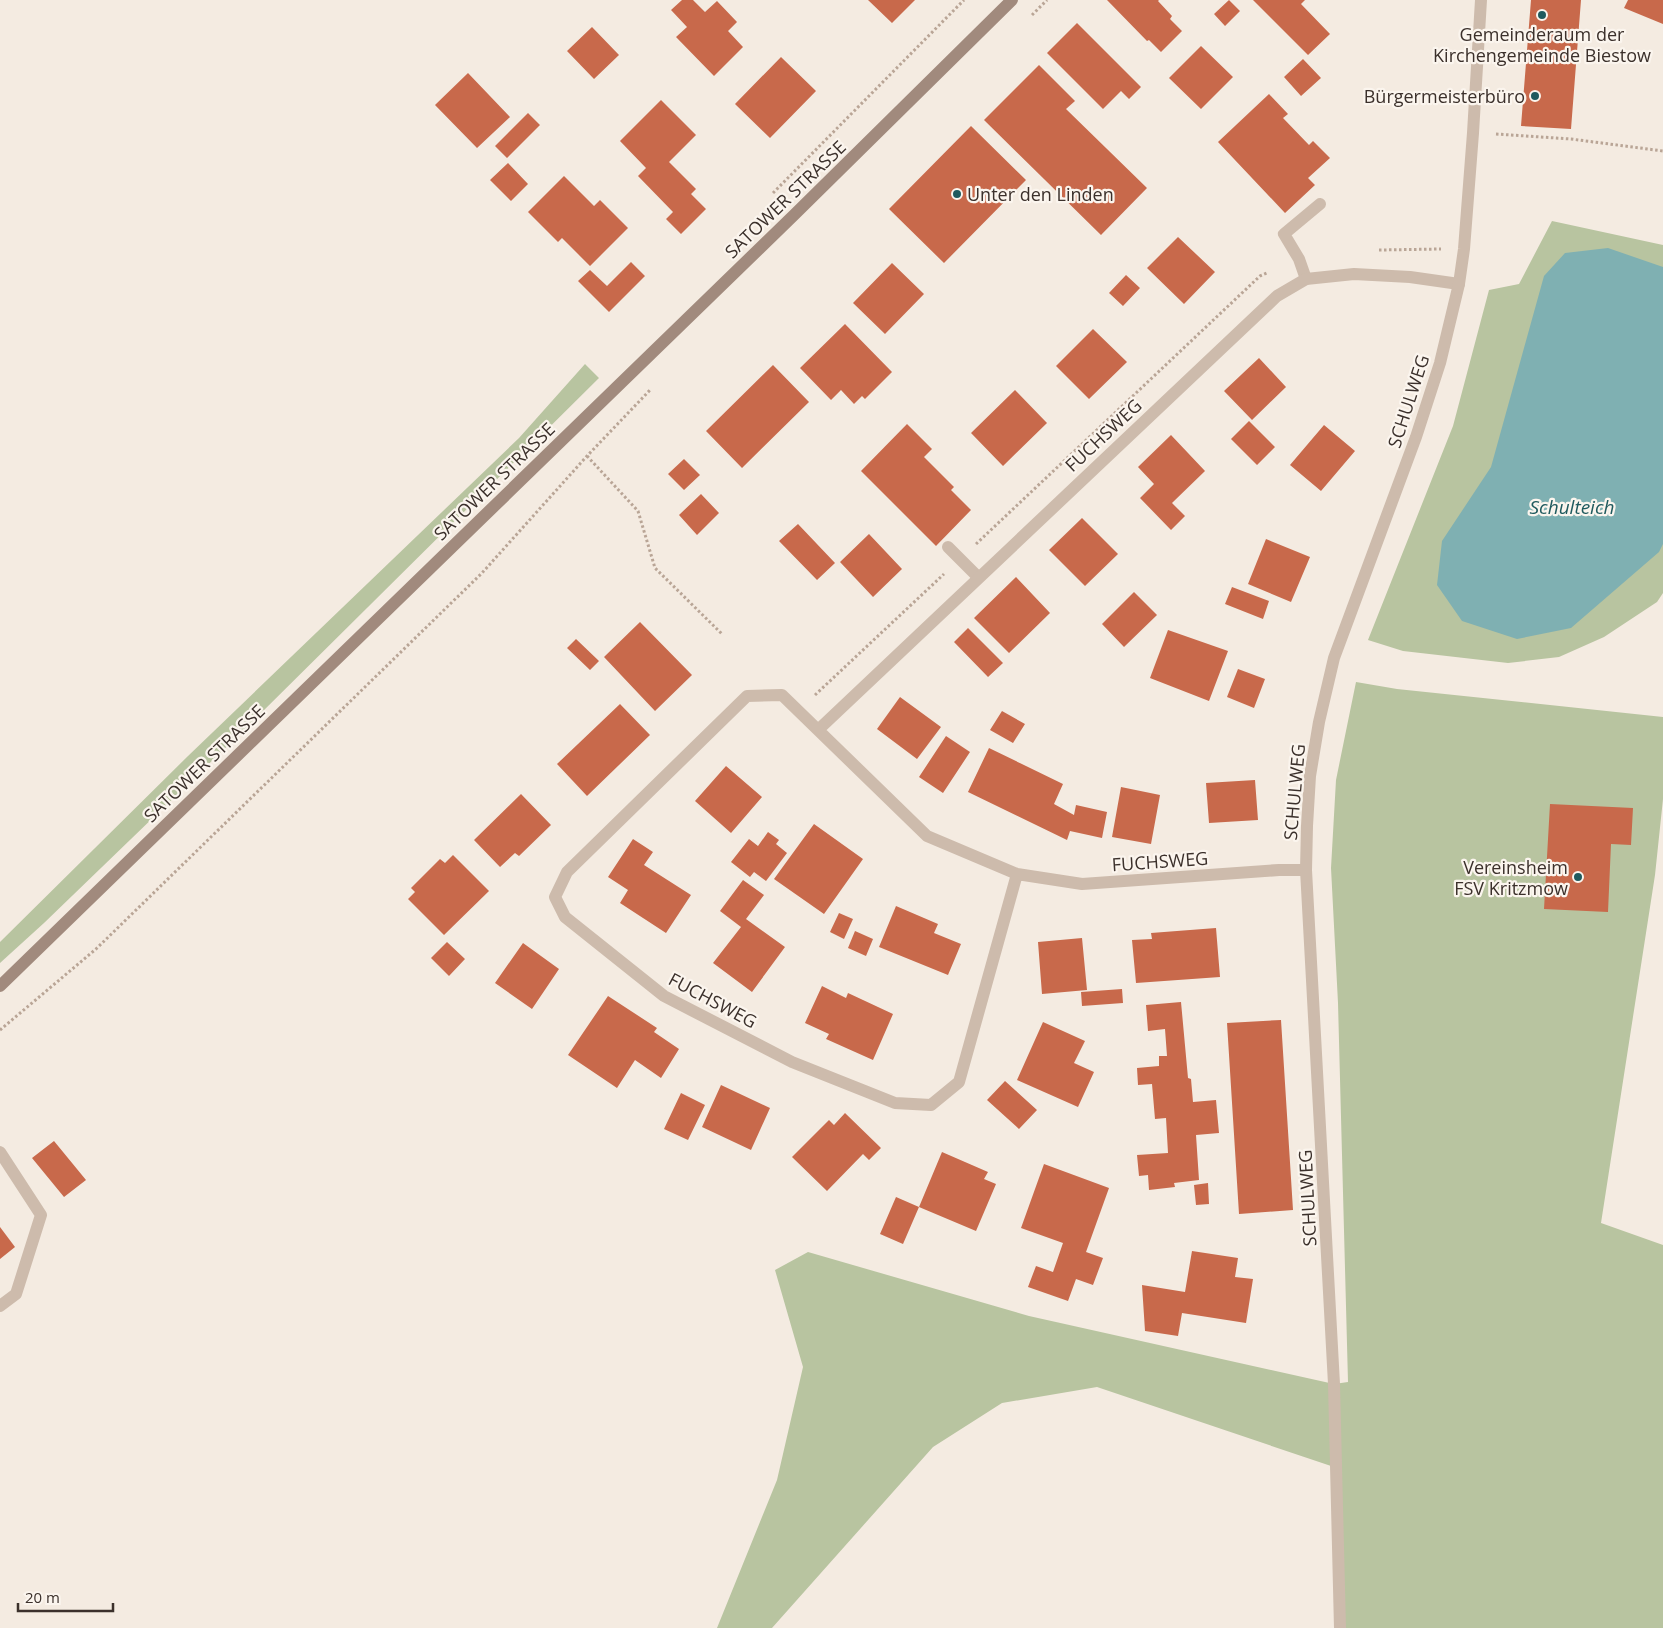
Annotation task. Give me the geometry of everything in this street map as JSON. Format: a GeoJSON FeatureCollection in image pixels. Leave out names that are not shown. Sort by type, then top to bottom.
{"type":"FeatureCollection","features":[{"type":"Feature","properties":{"kind":"main road","name":"SATOWER STRASSE"},"geometry":{"type":"LineString","coordinates":[[0,986],[794,215],[1012,0]]}},
{"type":"Feature","properties":{"kind":"street","name":"SCHULWEG"},"geometry":{"type":"LineString","coordinates":[[1340,1628],[1334,1384],[1306,870],[1310,776],[1319,722],[1334,658],[1416,437],[1440,363],[1459,284],[1464,249],[1481,0]]}},
{"type":"Feature","properties":{"kind":"street"},"geometry":{"type":"LineString","coordinates":[[1306,279],[1300,259],[1284,234],[1320,204]]}},
{"type":"Feature","properties":{"kind":"street","name":"FUCHSWEG"},"geometry":{"type":"LineString","coordinates":[[818,730],[1277,296],[1306,279],[1354,274],[1410,277],[1459,284]]}},
{"type":"Feature","properties":{"kind":"street"},"geometry":{"type":"LineString","coordinates":[[948,547],[978,577]]}},
{"type":"Feature","properties":{"kind":"street","name":"FUCHSWEG"},"geometry":{"type":"LineString","coordinates":[[1017,874],[959,1082],[931,1105],[894,1103],[792,1062],[664,996],[565,917],[555,897],[567,872],[747,696],[782,695],[927,836],[1017,874],[1082,884],[1280,870],[1306,870]]}},
{"type":"Feature","properties":{"kind":"street"},"geometry":{"type":"LineString","coordinates":[[0,1153],[41,1215],[16,1294],[0,1306]]}},
{"type":"Feature","properties":{"kind":"path"},"geometry":{"type":"LineString","coordinates":[[773,193],[964,0]]}},
{"type":"Feature","properties":{"kind":"path"},"geometry":{"type":"LineString","coordinates":[[1473,132],[1571,139],[1663,151]]}},
{"type":"Feature","properties":{"kind":"path"},"geometry":{"type":"LineString","coordinates":[[0,1030],[96,950],[482,574],[587,456],[638,511],[655,568],[723,635]]}},
{"type":"Feature","properties":{"kind":"green space","name":"Schulteich"},"geometry":{"type":"Polygon","coordinates":[[[1552,221],[1663,245],[1663,593],[1657,602],[1604,637],[1559,657],[1508,663],[1403,651],[1368,640],[1453,426],[1489,290],[1519,284],[1552,221]]]}},
{"type":"Feature","properties":{"kind":"green space"},"geometry":{"type":"Polygon","coordinates":[[[585,364],[599,378],[246,728],[0,963],[0,942],[188,756],[519,438],[585,364]]]}},
{"type":"Feature","properties":{"kind":"green space"},"geometry":{"type":"Polygon","coordinates":[[[1356,682],[1397,689],[1663,717],[1663,799],[1655,875],[1601,1223],[1663,1245],[1663,1628],[1340,1628],[1337,1468],[1097,1387],[1002,1403],[933,1447],[772,1628],[717,1628],[777,1480],[803,1367],[775,1270],[808,1252],[1029,1316],[1334,1384],[1348,1382],[1338,1003],[1331,868],[1336,780],[1356,682]]]}},
{"type":"Feature","properties":{"kind":"water","name":"Schulteich"},"geometry":{"type":"Polygon","coordinates":[[[1608,248],[1663,267],[1663,544],[1659,552],[1571,628],[1517,639],[1462,621],[1437,585],[1442,541],[1491,467],[1544,276],[1565,253],[1608,248]]]}},
{"type":"Feature","properties":{"kind":"building"},"geometry":{"type":"Polygon","coordinates":[[[682,0],[693,0],[705,12],[717,1],[737,22],[728,31],[743,47],[714,76],[676,37],[687,27],[671,10],[682,0]]]}},
{"type":"Feature","properties":{"kind":"building"},"geometry":{"type":"Polygon","coordinates":[[[868,0],[915,0],[892,23],[868,0]]]}},
{"type":"Feature","properties":{"kind":"building"},"geometry":{"type":"Polygon","coordinates":[[[1107,0],[1159,0],[1172,16],[1170,19],[1182,31],[1161,52],[1149,40],[1147,41],[1107,0]]]}},
{"type":"Feature","properties":{"kind":"building"},"geometry":{"type":"Polygon","coordinates":[[[1229,0],[1240,11],[1225,26],[1214,14],[1229,0]]]}},
{"type":"Feature","properties":{"kind":"building"},"geometry":{"type":"Polygon","coordinates":[[[1253,0],[1305,0],[1301,4],[1330,34],[1308,55],[1253,0]]]}},
{"type":"Feature","properties":{"kind":"building"},"geometry":{"type":"Polygon","coordinates":[[[1531,0],[1581,0],[1571,129],[1521,126],[1531,0]]]}},
{"type":"Feature","properties":{"kind":"building"},"geometry":{"type":"Polygon","coordinates":[[[1628,0],[1663,0],[1663,24],[1624,8],[1628,0]]]}},
{"type":"Feature","properties":{"kind":"building"},"geometry":{"type":"Polygon","coordinates":[[[1077,23],[1141,87],[1129,99],[1121,91],[1103,109],[1047,53],[1077,23]]]}},
{"type":"Feature","properties":{"kind":"building"},"geometry":{"type":"Polygon","coordinates":[[[592,27],[619,55],[594,79],[567,51],[592,27]]]}},
{"type":"Feature","properties":{"kind":"building"},"geometry":{"type":"Polygon","coordinates":[[[1201,46],[1233,77],[1201,109],[1169,78],[1201,46]]]}},
{"type":"Feature","properties":{"kind":"building"},"geometry":{"type":"Polygon","coordinates":[[[781,57],[816,91],[770,138],[735,104],[781,57]]]}},
{"type":"Feature","properties":{"kind":"building"},"geometry":{"type":"Polygon","coordinates":[[[1303,59],[1321,78],[1301,96],[1284,77],[1303,59]]]}},
{"type":"Feature","properties":{"kind":"building"},"geometry":{"type":"Polygon","coordinates":[[[1039,65],[1075,101],[1066,109],[1147,188],[1101,235],[984,120],[1039,65]]]}},
{"type":"Feature","properties":{"kind":"building"},"geometry":{"type":"Polygon","coordinates":[[[468,73],[510,117],[477,148],[435,105],[468,73]]]}},
{"type":"Feature","properties":{"kind":"building"},"geometry":{"type":"Polygon","coordinates":[[[1269,94],[1288,114],[1283,118],[1309,145],[1313,141],[1330,158],[1308,178],[1315,185],[1285,213],[1218,142],[1269,94]]]}},
{"type":"Feature","properties":{"kind":"building"},"geometry":{"type":"Polygon","coordinates":[[[661,100],[696,135],[669,162],[696,189],[691,194],[706,209],[681,234],[666,219],[673,212],[638,176],[646,168],[620,141],[661,100]]]}},
{"type":"Feature","properties":{"kind":"building"},"geometry":{"type":"Polygon","coordinates":[[[528,113],[540,125],[507,158],[495,146],[528,113]]]}},
{"type":"Feature","properties":{"kind":"building","name":"Unter den Linden"},"geometry":{"type":"Polygon","coordinates":[[[971,126],[1026,180],[944,263],[889,209],[971,126]]]}},
{"type":"Feature","properties":{"kind":"building"},"geometry":{"type":"Polygon","coordinates":[[[508,163],[528,184],[511,201],[490,180],[508,163]]]}},
{"type":"Feature","properties":{"kind":"building"},"geometry":{"type":"Polygon","coordinates":[[[564,176],[594,206],[600,200],[628,228],[590,266],[562,238],[558,242],[528,212],[564,176]]]}},
{"type":"Feature","properties":{"kind":"building"},"geometry":{"type":"Polygon","coordinates":[[[1178,237],[1215,272],[1184,304],[1147,268],[1178,237]]]}},
{"type":"Feature","properties":{"kind":"building"},"geometry":{"type":"Polygon","coordinates":[[[631,262],[645,276],[609,312],[578,281],[590,270],[607,286],[631,262]]]}},
{"type":"Feature","properties":{"kind":"building"},"geometry":{"type":"Polygon","coordinates":[[[892,263],[924,294],[885,334],[853,303],[892,263]]]}},
{"type":"Feature","properties":{"kind":"building"},"geometry":{"type":"Polygon","coordinates":[[[1126,275],[1140,288],[1123,306],[1109,293],[1126,275]]]}},
{"type":"Feature","properties":{"kind":"building"},"geometry":{"type":"Polygon","coordinates":[[[845,324],[892,372],[865,399],[862,396],[854,404],[841,390],[831,400],[800,368],[845,324]]]}},
{"type":"Feature","properties":{"kind":"building"},"geometry":{"type":"Polygon","coordinates":[[[1093,329],[1127,362],[1089,399],[1056,366],[1093,329]]]}},
{"type":"Feature","properties":{"kind":"building"},"geometry":{"type":"Polygon","coordinates":[[[1259,358],[1286,387],[1252,420],[1224,391],[1259,358]]]}},
{"type":"Feature","properties":{"kind":"building"},"geometry":{"type":"Polygon","coordinates":[[[773,365],[809,402],[742,468],[706,431],[773,365]]]}},
{"type":"Feature","properties":{"kind":"building"},"geometry":{"type":"Polygon","coordinates":[[[1015,390],[1047,423],[1003,466],[971,433],[1015,390]]]}},
{"type":"Feature","properties":{"kind":"building"},"geometry":{"type":"Polygon","coordinates":[[[1249,421],[1275,447],[1257,465],[1231,439],[1249,421]]]}},
{"type":"Feature","properties":{"kind":"building"},"geometry":{"type":"Polygon","coordinates":[[[907,424],[932,449],[924,457],[954,487],[951,490],[971,510],[936,546],[861,471],[907,424]]]}},
{"type":"Feature","properties":{"kind":"building"},"geometry":{"type":"Polygon","coordinates":[[[1324,425],[1355,451],[1321,491],[1290,465],[1324,425]]]}},
{"type":"Feature","properties":{"kind":"building"},"geometry":{"type":"Polygon","coordinates":[[[1171,435],[1205,471],[1172,503],[1185,516],[1171,530],[1140,498],[1154,484],[1138,467],[1171,435]]]}},
{"type":"Feature","properties":{"kind":"building"},"geometry":{"type":"Polygon","coordinates":[[[684,459],[700,475],[684,490],[668,474],[684,459]]]}},
{"type":"Feature","properties":{"kind":"building"},"geometry":{"type":"Polygon","coordinates":[[[701,494],[719,513],[697,535],[679,515],[701,494]]]}},
{"type":"Feature","properties":{"kind":"building"},"geometry":{"type":"Polygon","coordinates":[[[1082,518],[1118,554],[1085,586],[1049,550],[1082,518]]]}},
{"type":"Feature","properties":{"kind":"building"},"geometry":{"type":"Polygon","coordinates":[[[798,524],[835,563],[817,580],[779,541],[798,524]]]}},
{"type":"Feature","properties":{"kind":"building"},"geometry":{"type":"Polygon","coordinates":[[[869,534],[902,569],[873,597],[840,562],[869,534]]]}},
{"type":"Feature","properties":{"kind":"building"},"geometry":{"type":"Polygon","coordinates":[[[1266,539],[1310,557],[1291,602],[1248,584],[1266,539]]]}},
{"type":"Feature","properties":{"kind":"building"},"geometry":{"type":"Polygon","coordinates":[[[1016,577],[1050,613],[1009,653],[974,618],[1016,577]]]}},
{"type":"Feature","properties":{"kind":"building"},"geometry":{"type":"Polygon","coordinates":[[[1232,587],[1269,601],[1263,619],[1225,604],[1232,587]]]}},
{"type":"Feature","properties":{"kind":"building"},"geometry":{"type":"Polygon","coordinates":[[[1134,592],[1157,615],[1124,647],[1102,624],[1134,592]]]}},
{"type":"Feature","properties":{"kind":"building"},"geometry":{"type":"Polygon","coordinates":[[[640,622],[692,675],[655,711],[604,657],[640,622]]]}},
{"type":"Feature","properties":{"kind":"building"},"geometry":{"type":"Polygon","coordinates":[[[968,628],[1003,663],[988,677],[954,642],[968,628]]]}},
{"type":"Feature","properties":{"kind":"building"},"geometry":{"type":"Polygon","coordinates":[[[1168,630],[1228,651],[1209,701],[1150,678],[1168,630]]]}},
{"type":"Feature","properties":{"kind":"building"},"geometry":{"type":"Polygon","coordinates":[[[576,639],[599,661],[590,670],[567,648],[576,639]]]}},
{"type":"Feature","properties":{"kind":"building"},"geometry":{"type":"Polygon","coordinates":[[[1238,669],[1265,679],[1254,708],[1227,697],[1238,669]]]}},
{"type":"Feature","properties":{"kind":"building"},"geometry":{"type":"Polygon","coordinates":[[[900,697],[941,727],[917,759],[877,729],[900,697]]]}},
{"type":"Feature","properties":{"kind":"building"},"geometry":{"type":"Polygon","coordinates":[[[620,704],[650,735],[587,796],[557,764],[620,704]]]}},
{"type":"Feature","properties":{"kind":"building"},"geometry":{"type":"Polygon","coordinates":[[[1002,711],[1025,724],[1013,743],[990,730],[1002,711]]]}},
{"type":"Feature","properties":{"kind":"building"},"geometry":{"type":"Polygon","coordinates":[[[946,736],[970,752],[943,793],[919,777],[946,736]]]}},
{"type":"Feature","properties":{"kind":"building"},"geometry":{"type":"Polygon","coordinates":[[[989,748],[1063,784],[1054,804],[1074,815],[1076,805],[1107,812],[1102,838],[1070,831],[1067,840],[968,792],[989,748]]]}},
{"type":"Feature","properties":{"kind":"building"},"geometry":{"type":"Polygon","coordinates":[[[726,766],[762,797],[731,833],[695,801],[726,766]]]}},
{"type":"Feature","properties":{"kind":"building"},"geometry":{"type":"Polygon","coordinates":[[[1255,780],[1258,820],[1209,823],[1206,783],[1255,780]]]}},
{"type":"Feature","properties":{"kind":"building"},"geometry":{"type":"Polygon","coordinates":[[[1121,787],[1160,795],[1151,844],[1112,837],[1121,787]]]}},
{"type":"Feature","properties":{"kind":"building"},"geometry":{"type":"Polygon","coordinates":[[[521,794],[551,825],[519,856],[515,853],[500,867],[474,840],[521,794]]]}},
{"type":"Feature","properties":{"kind":"building","name":"Vereinsheim FSV Kritzmow"},"geometry":{"type":"Polygon","coordinates":[[[1550,804],[1633,808],[1631,845],[1611,844],[1608,912],[1544,909],[1550,804]]]}},
{"type":"Feature","properties":{"kind":"building"},"geometry":{"type":"Polygon","coordinates":[[[814,824],[863,859],[824,914],[774,879],[814,824]]]}},
{"type":"Feature","properties":{"kind":"building"},"geometry":{"type":"Polygon","coordinates":[[[768,832],[779,840],[776,844],[787,853],[766,881],[754,872],[750,877],[731,862],[749,839],[758,846],[768,832]]]}},
{"type":"Feature","properties":{"kind":"building"},"geometry":{"type":"Polygon","coordinates":[[[633,839],[653,852],[644,865],[691,895],[666,933],[620,903],[628,890],[608,877],[633,839]]]}},
{"type":"Feature","properties":{"kind":"building"},"geometry":{"type":"Polygon","coordinates":[[[453,855],[489,891],[444,935],[408,899],[415,892],[411,888],[440,859],[445,863],[453,855]]]}},
{"type":"Feature","properties":{"kind":"building"},"geometry":{"type":"Polygon","coordinates":[[[743,880],[764,895],[746,919],[785,947],[752,992],[713,963],[741,927],[720,911],[743,880]]]}},
{"type":"Feature","properties":{"kind":"building"},"geometry":{"type":"Polygon","coordinates":[[[896,906],[938,924],[934,933],[961,944],[948,975],[879,947],[896,906]]]}},
{"type":"Feature","properties":{"kind":"building"},"geometry":{"type":"Polygon","coordinates":[[[839,913],[853,919],[844,939],[830,932],[839,913]]]}},
{"type":"Feature","properties":{"kind":"building"},"geometry":{"type":"Polygon","coordinates":[[[1216,928],[1220,977],[1136,983],[1132,940],[1152,939],[1151,933],[1216,928]]]}},
{"type":"Feature","properties":{"kind":"building"},"geometry":{"type":"Polygon","coordinates":[[[855,931],[873,939],[866,956],[848,948],[855,931]]]}},
{"type":"Feature","properties":{"kind":"building"},"geometry":{"type":"Polygon","coordinates":[[[1082,938],[1087,990],[1042,994],[1038,942],[1082,938]]]}},
{"type":"Feature","properties":{"kind":"building"},"geometry":{"type":"Polygon","coordinates":[[[447,942],[465,959],[449,976],[431,958],[447,942]]]}},
{"type":"Feature","properties":{"kind":"building"},"geometry":{"type":"Polygon","coordinates":[[[523,943],[559,969],[532,1009],[495,983],[523,943]]]}},
{"type":"Feature","properties":{"kind":"building"},"geometry":{"type":"Polygon","coordinates":[[[822,986],[846,998],[848,993],[893,1014],[873,1060],[826,1039],[829,1034],[805,1023],[822,986]]]}},
{"type":"Feature","properties":{"kind":"building"},"geometry":{"type":"Polygon","coordinates":[[[1122,989],[1123,1003],[1082,1006],[1081,992],[1122,989]]]}},
{"type":"Feature","properties":{"kind":"building"},"geometry":{"type":"Polygon","coordinates":[[[608,996],[657,1028],[654,1032],[679,1049],[661,1078],[635,1060],[617,1088],[568,1055],[608,996]]]}},
{"type":"Feature","properties":{"kind":"building"},"geometry":{"type":"Polygon","coordinates":[[[1181,1002],[1188,1078],[1191,1079],[1193,1102],[1216,1100],[1219,1133],[1196,1135],[1199,1180],[1174,1183],[1175,1187],[1149,1190],[1148,1175],[1139,1176],[1137,1155],[1168,1153],[1166,1118],[1155,1119],[1152,1084],[1138,1085],[1137,1068],[1159,1066],[1159,1056],[1167,1056],[1165,1029],[1148,1031],[1146,1005],[1181,1002]]]}},
{"type":"Feature","properties":{"kind":"building"},"geometry":{"type":"Polygon","coordinates":[[[1281,1020],[1293,1210],[1239,1214],[1227,1023],[1281,1020]]]}},
{"type":"Feature","properties":{"kind":"building"},"geometry":{"type":"Polygon","coordinates":[[[1043,1022],[1085,1041],[1074,1063],[1094,1072],[1078,1107],[1017,1080],[1043,1022]]]}},
{"type":"Feature","properties":{"kind":"building"},"geometry":{"type":"Polygon","coordinates":[[[1005,1081],[1037,1110],[1019,1129],[987,1100],[1005,1081]]]}},
{"type":"Feature","properties":{"kind":"building"},"geometry":{"type":"Polygon","coordinates":[[[721,1085],[770,1108],[751,1150],[702,1127],[721,1085]]]}},
{"type":"Feature","properties":{"kind":"building"},"geometry":{"type":"Polygon","coordinates":[[[681,1093],[705,1105],[688,1140],[664,1129],[681,1093]]]}},
{"type":"Feature","properties":{"kind":"building"},"geometry":{"type":"Polygon","coordinates":[[[845,1113],[881,1148],[869,1160],[863,1154],[827,1191],[792,1157],[829,1120],[834,1125],[845,1113]]]}},
{"type":"Feature","properties":{"kind":"building"},"geometry":{"type":"Polygon","coordinates":[[[54,1141],[86,1180],[64,1197],[32,1158],[54,1141]]]}},
{"type":"Feature","properties":{"kind":"building"},"geometry":{"type":"Polygon","coordinates":[[[942,1152],[988,1172],[984,1179],[996,1184],[976,1231],[919,1207],[942,1152]]]}},
{"type":"Feature","properties":{"kind":"building"},"geometry":{"type":"Polygon","coordinates":[[[1044,1164],[1109,1188],[1086,1252],[1103,1258],[1093,1285],[1076,1279],[1068,1301],[1028,1287],[1036,1266],[1053,1272],[1063,1243],[1021,1228],[1044,1164]]]}},
{"type":"Feature","properties":{"kind":"building"},"geometry":{"type":"Polygon","coordinates":[[[1208,1183],[1209,1204],[1196,1205],[1194,1185],[1208,1183]]]}},
{"type":"Feature","properties":{"kind":"building"},"geometry":{"type":"Polygon","coordinates":[[[896,1197],[919,1207],[903,1244],[880,1234],[896,1197]]]}},
{"type":"Feature","properties":{"kind":"building"},"geometry":{"type":"Polygon","coordinates":[[[0,1227],[15,1247],[0,1259],[0,1227]]]}},
{"type":"Feature","properties":{"kind":"building"},"geometry":{"type":"Polygon","coordinates":[[[1192,1251],[1238,1258],[1235,1277],[1253,1279],[1246,1323],[1182,1313],[1178,1336],[1145,1331],[1142,1285],[1185,1292],[1192,1251]]]}},
{"type":"Feature","properties":{"kind":"place","name":"Gemeinderaum der Kirchengemeinde Biestow"},"geometry":{"type":"Point","coordinates":[1542,15]}},
{"type":"Feature","properties":{"kind":"place","name":"Bürgermeisterbüro"},"geometry":{"type":"Point","coordinates":[1535,96]}},
{"type":"Feature","properties":{"kind":"place","name":"Unter den Linden"},"geometry":{"type":"Point","coordinates":[957,194]}},
{"type":"Feature","properties":{"kind":"place","name":"Vereinsheim FSV Kritzmow"},"geometry":{"type":"Point","coordinates":[1578,877]}}]}
